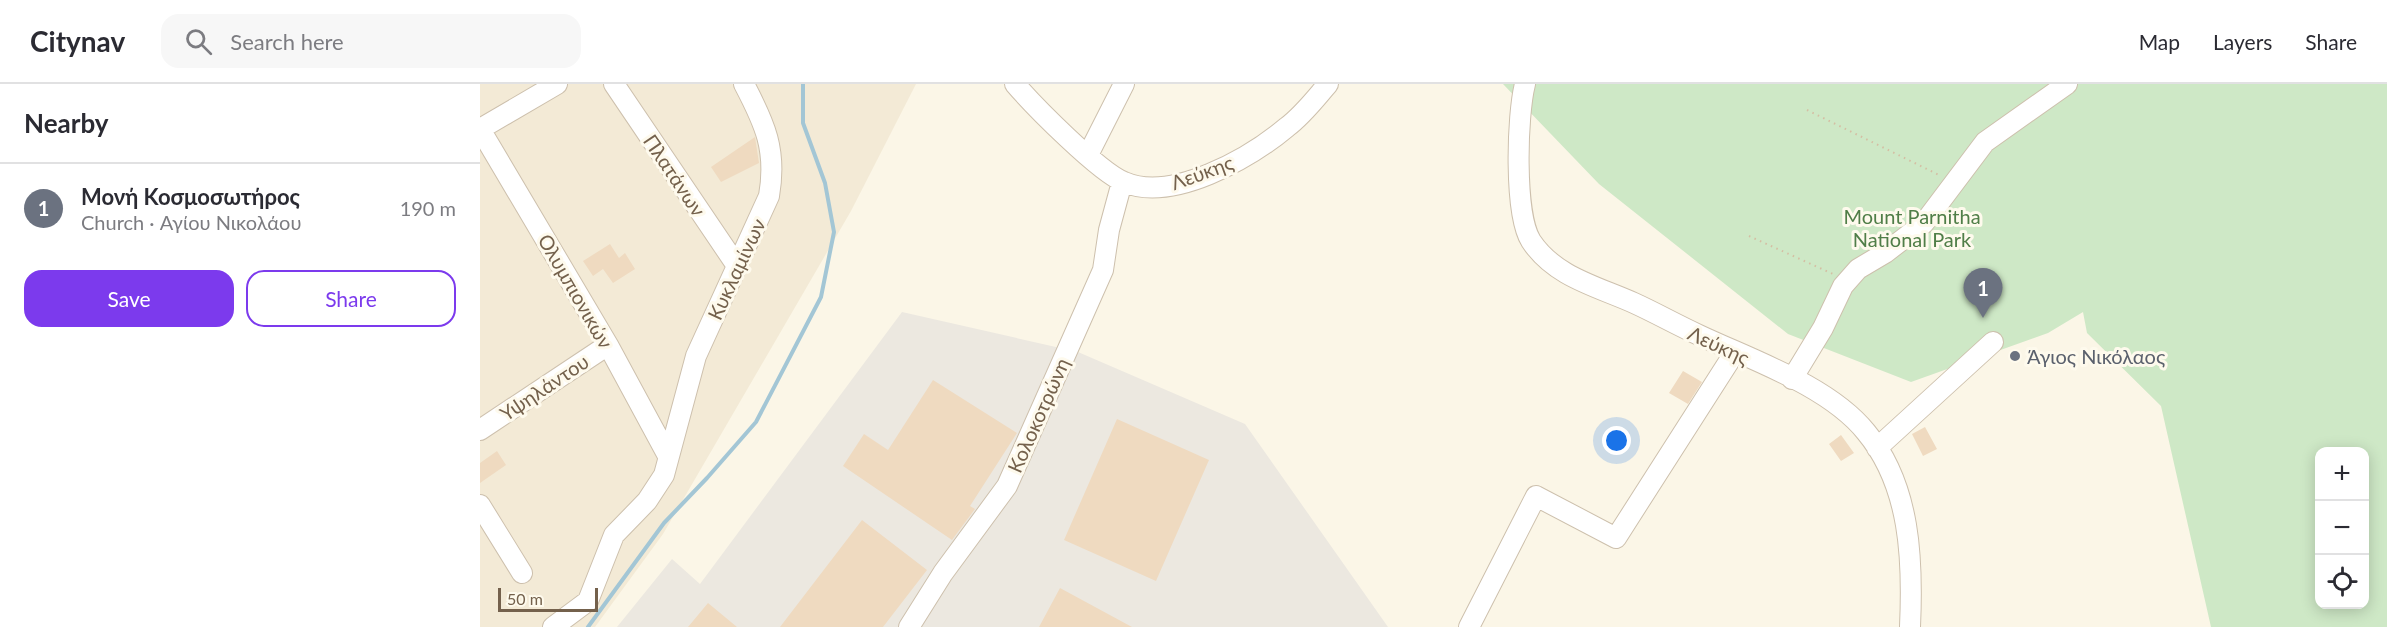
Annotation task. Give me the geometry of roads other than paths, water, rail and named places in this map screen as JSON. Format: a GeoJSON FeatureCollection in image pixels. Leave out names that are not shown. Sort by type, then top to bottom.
{"type":"FeatureCollection","features":[{"type":"Feature","properties":{"kind":"street"},"geometry":{"type":"LineString","coordinates":[[480,129],[557,84]]}},
{"type":"Feature","properties":{"kind":"street","name":"Πλατάνων"},"geometry":{"type":"LineString","coordinates":[[614,84],[737,266]]}},
{"type":"Feature","properties":{"kind":"street","name":"Κυκλαμίνων"},"geometry":{"type":"LineString","coordinates":[[553,627],[588,601],[614,535],[647,501],[664,475],[696,356],[762,214],[773,172],[768,135],[744,84]]}},
{"type":"Feature","properties":{"kind":"street"},"geometry":{"type":"LineString","coordinates":[[1015,84],[1088,155],[1122,182]]}},
{"type":"Feature","properties":{"kind":"street"},"geometry":{"type":"LineString","coordinates":[[1088,155],[1124,84]]}},
{"type":"Feature","properties":{"kind":"street","name":"Λεύκης"},"geometry":{"type":"LineString","coordinates":[[1122,182],[1143,187],[1184,183],[1239,160],[1286,129],[1328,84]]}},
{"type":"Feature","properties":{"kind":"street","name":"Λεύκης"},"geometry":{"type":"LineString","coordinates":[[1525,84],[1518,172],[1523,218],[1530,239],[1545,258],[1571,277],[1635,303],[1792,380],[1830,400],[1850,415],[1877,448],[1906,518],[1912,595],[1910,627]]}},
{"type":"Feature","properties":{"kind":"street"},"geometry":{"type":"LineString","coordinates":[[1792,380],[1848,281],[1858,269],[1885,253],[1924,223],[1985,142],[2067,84]]}},
{"type":"Feature","properties":{"kind":"street","name":"Ολυμπιονικών"},"geometry":{"type":"LineString","coordinates":[[480,129],[608,345],[668,456]]}},
{"type":"Feature","properties":{"kind":"street","name":"Κολοκοτρώνη"},"geometry":{"type":"LineString","coordinates":[[909,627],[943,573],[1007,486],[1103,270],[1109,230],[1122,182]]}},
{"type":"Feature","properties":{"kind":"street"},"geometry":{"type":"LineString","coordinates":[[1877,448],[1993,342]]}},
{"type":"Feature","properties":{"kind":"street","name":"Υψηλάντου"},"geometry":{"type":"LineString","coordinates":[[480,430],[608,345]]}},
{"type":"Feature","properties":{"kind":"street"},"geometry":{"type":"LineString","coordinates":[[1468,627],[1536,496],[1616,538],[1735,352]]}},
{"type":"Feature","properties":{"kind":"street"},"geometry":{"type":"LineString","coordinates":[[480,505],[522,573]]}},
{"type":"Feature","properties":{"kind":"waterway"},"geometry":{"type":"LineString","coordinates":[[588,627],[664,523],[756,422],[821,297],[834,232],[825,183],[803,123],[803,84]]}},
{"type":"Feature","properties":{"kind":"place","name":"Μονή Κοσμοσωτήρος"},"geometry":{"type":"Point","coordinates":[1983,318]}},
{"type":"Feature","properties":{"kind":"place","name":"Άγιος Νικόλαος"},"geometry":{"type":"Point","coordinates":[2015,356]}},
{"type":"Feature","properties":{"kind":"park label","name":"Mount Parnitha National Park"},"geometry":{"type":"Point","coordinates":[1912,228]}}]}
